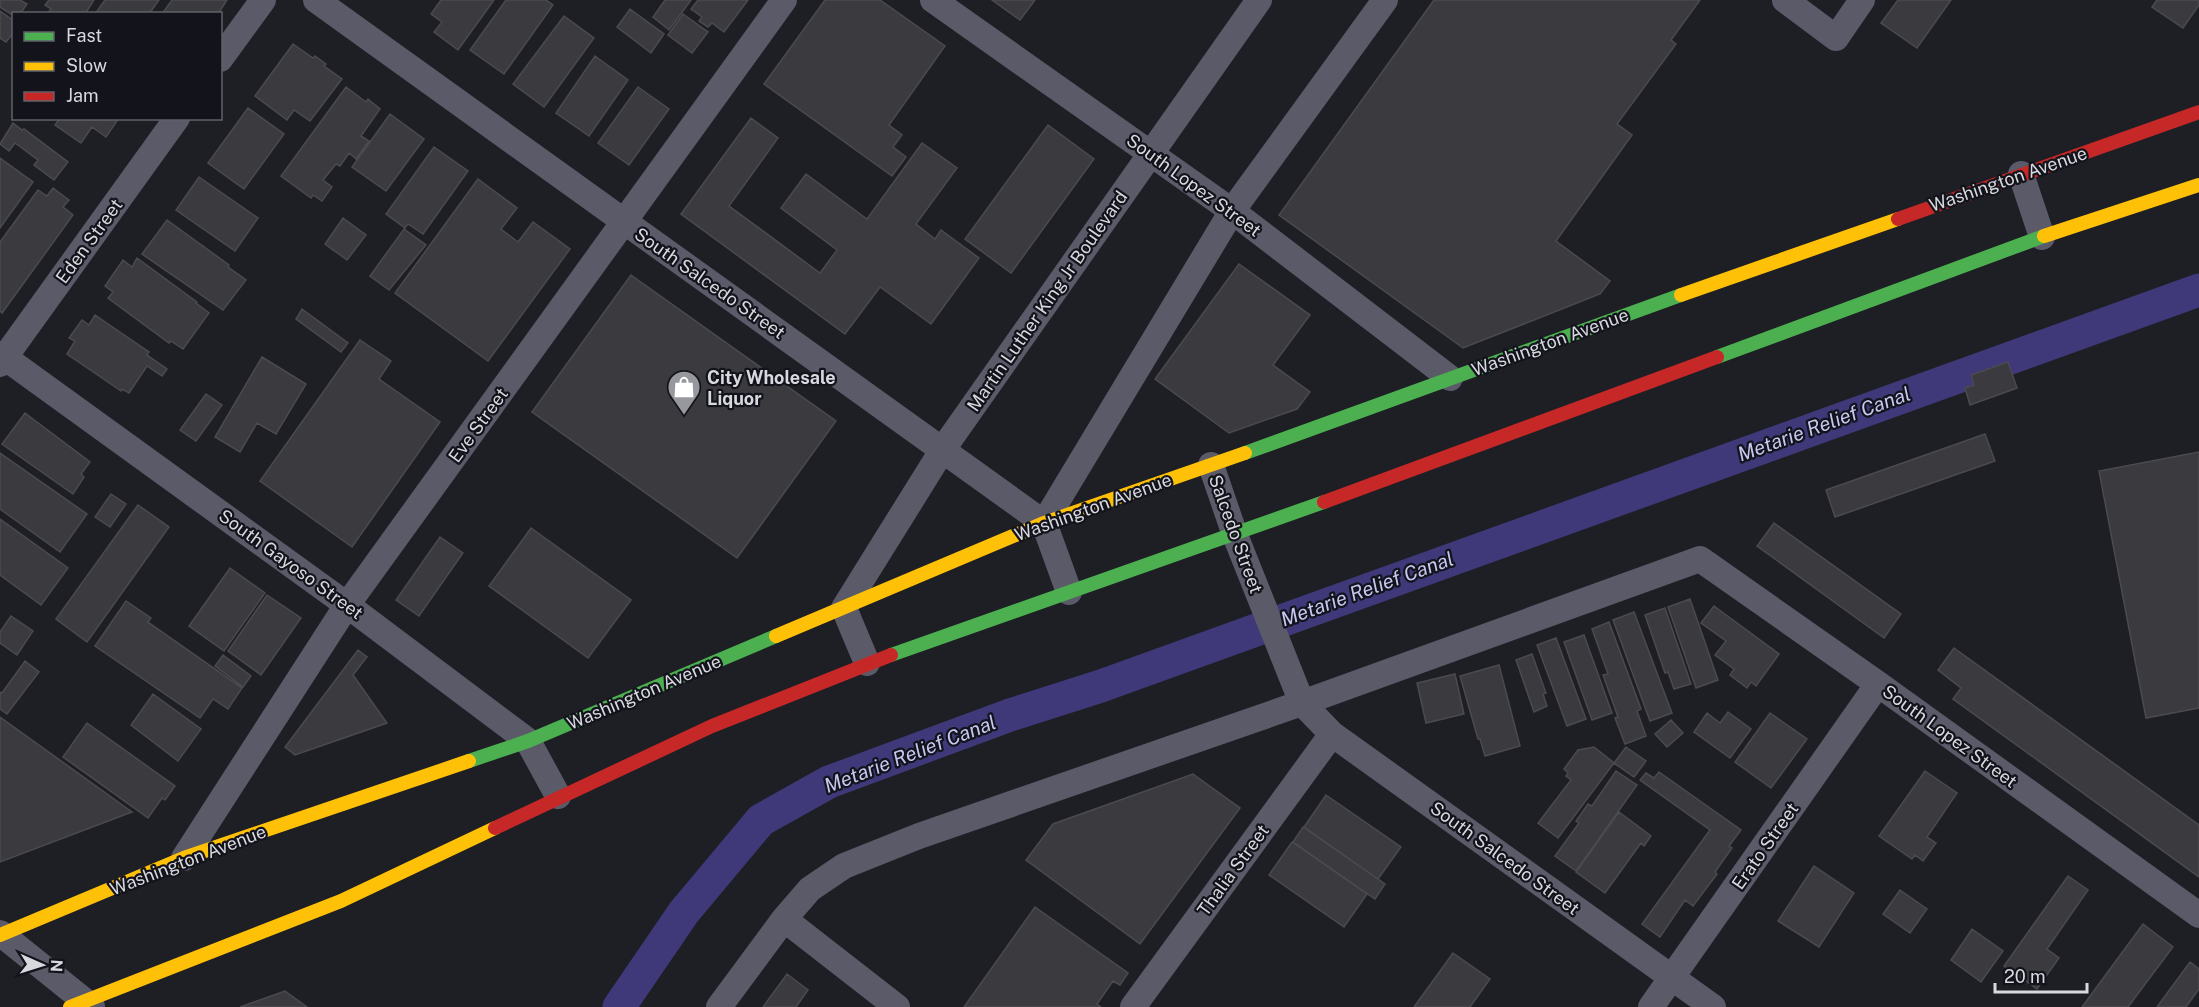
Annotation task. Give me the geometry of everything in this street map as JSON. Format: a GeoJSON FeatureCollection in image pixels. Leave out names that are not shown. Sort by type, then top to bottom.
{"type":"FeatureCollection","features":[{"type":"Feature","properties":{"kind":"street"},"geometry":{"type":"LineString","coordinates":[[222,56],[263,0]]}},
{"type":"Feature","properties":{"kind":"street","name":"South Salcedo Street"},"geometry":{"type":"LineString","coordinates":[[316,0],[1044,523]]}},
{"type":"Feature","properties":{"kind":"street","name":"Eve Street"},"geometry":{"type":"LineString","coordinates":[[184,858],[347,605],[784,0]]}},
{"type":"Feature","properties":{"kind":"street","name":"South Lopez Street"},"geometry":{"type":"LineString","coordinates":[[933,0],[1232,211],[1450,378]]}},
{"type":"Feature","properties":{"kind":"street","name":"Martin Luther King Jr Boulevard"},"geometry":{"type":"LineString","coordinates":[[844,608],[943,449],[1259,0]]}},
{"type":"Feature","properties":{"kind":"street"},"geometry":{"type":"LineString","coordinates":[[1069,592],[1044,523],[1232,211],[1385,0]]}},
{"type":"Feature","properties":{"kind":"street"},"geometry":{"type":"LineString","coordinates":[[1785,0],[1836,38],[1862,0]]}},
{"type":"Feature","properties":{"kind":"street","name":"Washington Avenue"},"geometry":{"type":"LineString","coordinates":[[1,934],[184,858],[528,741],[1044,523],[2199,112]]}},
{"type":"Feature","properties":{"kind":"street","name":"Eden Street"},"geometry":{"type":"LineString","coordinates":[[2,358],[176,120]]}},
{"type":"Feature","properties":{"kind":"street"},"geometry":{"type":"LineString","coordinates":[[2022,174],[2042,237]]}},
{"type":"Feature","properties":{"kind":"street"},"geometry":{"type":"LineString","coordinates":[[1,934],[82,1005],[341,901],[558,796],[712,726],[867,663],[1235,535],[2042,237],[2199,185]]}},
{"type":"Feature","properties":{"kind":"street","name":"South Gayoso Street"},"geometry":{"type":"LineString","coordinates":[[2,358],[347,605],[528,741],[558,796]]}},
{"type":"Feature","properties":{"kind":"street","name":"Salcedo Street"},"geometry":{"type":"LineString","coordinates":[[1211,465],[1235,535],[1302,703]]}},
{"type":"Feature","properties":{"kind":"street","name":"South Lopez Street"},"geometry":{"type":"LineString","coordinates":[[1302,703],[1700,559],[2199,915]]}},
{"type":"Feature","properties":{"kind":"street"},"geometry":{"type":"LineString","coordinates":[[844,608],[867,663]]}},
{"type":"Feature","properties":{"kind":"street","name":"Erato Street"},"geometry":{"type":"LineString","coordinates":[[1651,1007],[1878,684]]}},
{"type":"Feature","properties":{"kind":"street"},"geometry":{"type":"LineString","coordinates":[[719,1007],[784,919],[810,889],[844,866],[919,836],[1302,703]]}},
{"type":"Feature","properties":{"kind":"street","name":"South Salcedo Street"},"geometry":{"type":"LineString","coordinates":[[1302,703],[1332,734],[1713,1007]]}},
{"type":"Feature","properties":{"kind":"street","name":"Thalia Street"},"geometry":{"type":"LineString","coordinates":[[1133,1007],[1332,734]]}},
{"type":"Feature","properties":{"kind":"street"},"geometry":{"type":"LineString","coordinates":[[784,919],[897,1007]]}},
{"type":"Feature","properties":{"kind":"building"},"geometry":{"type":"Polygon","coordinates":[[[0,0],[20,0],[27,4],[21,12],[12,12],[12,15],[0,7],[0,0]]]}},
{"type":"Feature","properties":{"kind":"building"},"geometry":{"type":"Polygon","coordinates":[[[49,0],[94,0],[86,12],[49,12],[51,9],[45,5],[49,0]]]}},
{"type":"Feature","properties":{"kind":"building"},"geometry":{"type":"Polygon","coordinates":[[[105,0],[159,0],[150,12],[96,12],[105,0]]]}},
{"type":"Feature","properties":{"kind":"building"},"geometry":{"type":"Polygon","coordinates":[[[172,0],[227,0],[219,12],[163,12],[172,0]]]}},
{"type":"Feature","properties":{"kind":"building"},"geometry":{"type":"Polygon","coordinates":[[[441,0],[494,0],[458,50],[434,32],[442,22],[431,14],[441,0]]]}},
{"type":"Feature","properties":{"kind":"building"},"geometry":{"type":"Polygon","coordinates":[[[506,0],[546,0],[553,5],[504,74],[470,50],[506,0]]]}},
{"type":"Feature","properties":{"kind":"building"},"geometry":{"type":"Polygon","coordinates":[[[665,0],[691,0],[669,30],[653,17],[665,0]]]}},
{"type":"Feature","properties":{"kind":"building"},"geometry":{"type":"Polygon","coordinates":[[[698,0],[748,0],[724,32],[712,23],[708,27],[699,21],[702,17],[691,9],[698,0]]]}},
{"type":"Feature","properties":{"kind":"building"},"geometry":{"type":"Polygon","coordinates":[[[825,0],[880,0],[945,46],[889,125],[902,135],[893,147],[906,157],[892,176],[764,84],[825,0]]]}},
{"type":"Feature","properties":{"kind":"building"},"geometry":{"type":"Polygon","coordinates":[[[992,0],[1035,0],[1020,20],[992,0]]]}},
{"type":"Feature","properties":{"kind":"building"},"geometry":{"type":"Polygon","coordinates":[[[1434,0],[1700,0],[1671,40],[1676,44],[1617,124],[1632,135],[1556,241],[1610,281],[1600,294],[1463,348],[1279,215],[1434,0]]]}},
{"type":"Feature","properties":{"kind":"building"},"geometry":{"type":"Polygon","coordinates":[[[1898,0],[1951,0],[1917,48],[1881,23],[1898,0]]]}},
{"type":"Feature","properties":{"kind":"building"},"geometry":{"type":"Polygon","coordinates":[[[2157,0],[2199,0],[2199,5],[2183,28],[2152,7],[2157,0]]]}},
{"type":"Feature","properties":{"kind":"building"},"geometry":{"type":"Polygon","coordinates":[[[630,9],[664,34],[651,53],[617,27],[630,9]]]}},
{"type":"Feature","properties":{"kind":"building"},"geometry":{"type":"Polygon","coordinates":[[[0,11],[12,20],[12,34],[6,42],[0,38],[0,11]]]}},
{"type":"Feature","properties":{"kind":"building"},"geometry":{"type":"Polygon","coordinates":[[[683,14],[708,32],[692,53],[668,35],[683,14]]]}},
{"type":"Feature","properties":{"kind":"building"},"geometry":{"type":"Polygon","coordinates":[[[564,16],[594,38],[544,107],[513,84],[564,16]]]}},
{"type":"Feature","properties":{"kind":"building"},"geometry":{"type":"Polygon","coordinates":[[[293,44],[313,58],[315,56],[342,79],[310,121],[294,110],[287,120],[255,96],[293,44]]]}},
{"type":"Feature","properties":{"kind":"building"},"geometry":{"type":"Polygon","coordinates":[[[595,56],[628,80],[589,136],[556,113],[595,56]]]}},
{"type":"Feature","properties":{"kind":"building"},"geometry":{"type":"Polygon","coordinates":[[[346,87],[366,102],[368,99],[380,109],[361,136],[369,141],[356,159],[349,153],[340,166],[336,164],[323,180],[332,187],[322,201],[313,195],[311,198],[281,176],[346,87]]]}},
{"type":"Feature","properties":{"kind":"building"},"geometry":{"type":"Polygon","coordinates":[[[638,87],[669,109],[629,165],[598,143],[638,87]]]}},
{"type":"Feature","properties":{"kind":"building"},"geometry":{"type":"Polygon","coordinates":[[[248,108],[284,134],[244,189],[208,163],[248,108]]]}},
{"type":"Feature","properties":{"kind":"building"},"geometry":{"type":"Polygon","coordinates":[[[390,114],[424,139],[386,191],[352,167],[390,114]]]}},
{"type":"Feature","properties":{"kind":"building"},"geometry":{"type":"Polygon","coordinates":[[[751,118],[778,138],[729,206],[820,273],[837,250],[781,208],[806,174],[867,219],[922,143],[957,168],[916,224],[935,239],[941,230],[979,258],[931,324],[880,287],[845,334],[681,214],[751,118]]]}},
{"type":"Feature","properties":{"kind":"building"},"geometry":{"type":"Polygon","coordinates":[[[59,120],[118,120],[106,137],[92,127],[81,143],[55,125],[59,120]]]}},
{"type":"Feature","properties":{"kind":"building"},"geometry":{"type":"Polygon","coordinates":[[[13,123],[68,162],[54,180],[34,165],[38,160],[15,143],[9,151],[0,144],[13,123]]]}},
{"type":"Feature","properties":{"kind":"building"},"geometry":{"type":"Polygon","coordinates":[[[1048,125],[1094,159],[1011,273],[965,239],[1048,125]]]}},
{"type":"Feature","properties":{"kind":"building"},"geometry":{"type":"Polygon","coordinates":[[[434,147],[468,171],[423,234],[408,224],[405,228],[386,214],[434,147]]]}},
{"type":"Feature","properties":{"kind":"building"},"geometry":{"type":"Polygon","coordinates":[[[0,158],[33,182],[0,228],[0,158]]]}},
{"type":"Feature","properties":{"kind":"building"},"geometry":{"type":"Polygon","coordinates":[[[199,177],[258,218],[235,251],[176,210],[199,177]]]}},
{"type":"Feature","properties":{"kind":"building"},"geometry":{"type":"Polygon","coordinates":[[[478,179],[517,208],[501,229],[518,242],[533,222],[570,249],[488,361],[395,293],[478,179]]]}},
{"type":"Feature","properties":{"kind":"building"},"geometry":{"type":"Polygon","coordinates":[[[53,188],[69,200],[63,207],[73,215],[2,313],[0,311],[0,242],[38,190],[47,196],[53,188]]]}},
{"type":"Feature","properties":{"kind":"building"},"geometry":{"type":"Polygon","coordinates":[[[343,218],[366,235],[347,260],[325,244],[343,218]]]}},
{"type":"Feature","properties":{"kind":"building"},"geometry":{"type":"Polygon","coordinates":[[[167,220],[246,280],[223,310],[142,254],[167,220]]]}},
{"type":"Feature","properties":{"kind":"building"},"geometry":{"type":"Polygon","coordinates":[[[404,229],[426,245],[389,290],[370,276],[404,229]]]}},
{"type":"Feature","properties":{"kind":"building"},"geometry":{"type":"Polygon","coordinates":[[[137,258],[209,313],[183,349],[171,341],[169,343],[108,298],[113,292],[105,286],[123,260],[132,267],[137,258]]]}},
{"type":"Feature","properties":{"kind":"building"},"geometry":{"type":"Polygon","coordinates":[[[1239,264],[1310,315],[1273,365],[1310,392],[1297,409],[1229,433],[1155,379],[1239,264]]]}},
{"type":"Feature","properties":{"kind":"building","name":"City Wholesale Liquor"},"geometry":{"type":"Polygon","coordinates":[[[631,275],[836,421],[737,558],[532,412],[631,275]]]}},
{"type":"Feature","properties":{"kind":"building"},"geometry":{"type":"Polygon","coordinates":[[[302,309],[348,343],[341,352],[296,319],[302,309]]]}},
{"type":"Feature","properties":{"kind":"building"},"geometry":{"type":"Polygon","coordinates":[[[95,315],[149,352],[147,355],[167,369],[162,376],[147,366],[129,393],[122,389],[121,391],[67,354],[75,341],[69,338],[82,320],[89,325],[95,315]]]}},
{"type":"Feature","properties":{"kind":"building"},"geometry":{"type":"Polygon","coordinates":[[[360,340],[391,361],[379,379],[440,422],[352,547],[260,481],[360,340]]]}},
{"type":"Feature","properties":{"kind":"building"},"geometry":{"type":"Polygon","coordinates":[[[262,357],[306,384],[276,434],[257,423],[240,452],[215,437],[262,357]]]}},
{"type":"Feature","properties":{"kind":"building"},"geometry":{"type":"Polygon","coordinates":[[[2008,362],[2017,388],[1970,405],[1965,388],[1974,385],[1971,375],[2008,362]]]}},
{"type":"Feature","properties":{"kind":"building"},"geometry":{"type":"Polygon","coordinates":[[[206,394],[222,405],[196,441],[180,430],[206,394]]]}},
{"type":"Feature","properties":{"kind":"building"},"geometry":{"type":"Polygon","coordinates":[[[25,413],[90,462],[81,474],[84,477],[73,494],[2,444],[25,413]]]}},
{"type":"Feature","properties":{"kind":"building"},"geometry":{"type":"Polygon","coordinates":[[[1985,434],[1995,461],[1835,517],[1826,490],[1985,434]]]}},
{"type":"Feature","properties":{"kind":"building"},"geometry":{"type":"Polygon","coordinates":[[[2199,452],[2199,708],[2146,718],[2099,471],[2199,452]]]}},
{"type":"Feature","properties":{"kind":"building"},"geometry":{"type":"Polygon","coordinates":[[[0,453],[87,514],[60,552],[0,509],[0,453]]]}},
{"type":"Feature","properties":{"kind":"building"},"geometry":{"type":"Polygon","coordinates":[[[111,494],[126,504],[110,527],[95,517],[111,494]]]}},
{"type":"Feature","properties":{"kind":"building"},"geometry":{"type":"Polygon","coordinates":[[[138,505],[169,527],[87,642],[56,619],[138,505]]]}},
{"type":"Feature","properties":{"kind":"building"},"geometry":{"type":"Polygon","coordinates":[[[0,519],[68,568],[41,605],[0,575],[0,519]]]}},
{"type":"Feature","properties":{"kind":"building"},"geometry":{"type":"Polygon","coordinates":[[[1774,523],[1901,614],[1884,638],[1757,546],[1774,523]]]}},
{"type":"Feature","properties":{"kind":"building"},"geometry":{"type":"Polygon","coordinates":[[[531,528],[631,600],[588,658],[489,586],[531,528]]]}},
{"type":"Feature","properties":{"kind":"building"},"geometry":{"type":"Polygon","coordinates":[[[440,537],[463,553],[419,616],[396,600],[440,537]]]}},
{"type":"Feature","properties":{"kind":"building"},"geometry":{"type":"Polygon","coordinates":[[[230,568],[265,593],[224,651],[189,626],[230,568]]]}},
{"type":"Feature","properties":{"kind":"building"},"geometry":{"type":"Polygon","coordinates":[[[267,595],[301,618],[261,675],[228,651],[267,595]]]}},
{"type":"Feature","properties":{"kind":"building"},"geometry":{"type":"Polygon","coordinates":[[[1690,599],[1718,680],[1696,688],[1668,607],[1690,599]]]}},
{"type":"Feature","properties":{"kind":"building"},"geometry":{"type":"Polygon","coordinates":[[[126,601],[151,618],[148,622],[242,688],[228,709],[213,699],[200,718],[95,646],[126,601]]]}},
{"type":"Feature","properties":{"kind":"building"},"geometry":{"type":"Polygon","coordinates":[[[1714,606],[1779,654],[1756,686],[1751,682],[1747,688],[1730,675],[1734,669],[1715,655],[1726,641],[1701,623],[1714,606]]]}},
{"type":"Feature","properties":{"kind":"building"},"geometry":{"type":"Polygon","coordinates":[[[1665,608],[1691,684],[1674,689],[1668,672],[1665,673],[1645,615],[1665,608]]]}},
{"type":"Feature","properties":{"kind":"building"},"geometry":{"type":"Polygon","coordinates":[[[1634,612],[1672,713],[1650,721],[1613,620],[1634,612]]]}},
{"type":"Feature","properties":{"kind":"building"},"geometry":{"type":"Polygon","coordinates":[[[11,616],[33,631],[17,655],[0,643],[0,632],[11,616]]]}},
{"type":"Feature","properties":{"kind":"building"},"geometry":{"type":"Polygon","coordinates":[[[1609,622],[1641,709],[1637,711],[1646,736],[1625,744],[1603,675],[1608,674],[1592,629],[1609,622]]]}},
{"type":"Feature","properties":{"kind":"building"},"geometry":{"type":"Polygon","coordinates":[[[1584,635],[1612,713],[1592,720],[1564,642],[1584,635]]]}},
{"type":"Feature","properties":{"kind":"building"},"geometry":{"type":"Polygon","coordinates":[[[1556,638],[1586,719],[1567,726],[1537,645],[1556,638]]]}},
{"type":"Feature","properties":{"kind":"building"},"geometry":{"type":"Polygon","coordinates":[[[1954,648],[2199,825],[2199,877],[1953,699],[1961,688],[1938,670],[1954,648]]]}},
{"type":"Feature","properties":{"kind":"building"},"geometry":{"type":"Polygon","coordinates":[[[358,650],[367,657],[353,675],[387,723],[295,755],[285,747],[358,650]]]}},
{"type":"Feature","properties":{"kind":"building"},"geometry":{"type":"Polygon","coordinates":[[[1532,654],[1546,693],[1543,694],[1547,706],[1534,712],[1516,660],[1532,654]]]}},
{"type":"Feature","properties":{"kind":"building"},"geometry":{"type":"Polygon","coordinates":[[[223,655],[251,676],[243,687],[215,666],[223,655]]]}},
{"type":"Feature","properties":{"kind":"building"},"geometry":{"type":"Polygon","coordinates":[[[25,661],[39,672],[7,714],[0,709],[0,692],[2,693],[25,661]]]}},
{"type":"Feature","properties":{"kind":"building"},"geometry":{"type":"Polygon","coordinates":[[[1499,665],[1520,746],[1485,756],[1460,676],[1499,665]]]}},
{"type":"Feature","properties":{"kind":"building"},"geometry":{"type":"Polygon","coordinates":[[[1455,674],[1464,714],[1426,723],[1417,683],[1455,674]]]}},
{"type":"Feature","properties":{"kind":"building"},"geometry":{"type":"Polygon","coordinates":[[[153,694],[201,729],[178,761],[131,725],[153,694]]]}},
{"type":"Feature","properties":{"kind":"building"},"geometry":{"type":"Polygon","coordinates":[[[1728,712],[1751,729],[1730,758],[1694,732],[1707,713],[1720,723],[1728,712]]]}},
{"type":"Feature","properties":{"kind":"building"},"geometry":{"type":"Polygon","coordinates":[[[1770,713],[1807,739],[1771,788],[1735,762],[1770,713]]]}},
{"type":"Feature","properties":{"kind":"building"},"geometry":{"type":"Polygon","coordinates":[[[0,717],[132,812],[0,862],[0,717]]]}},
{"type":"Feature","properties":{"kind":"building"},"geometry":{"type":"Polygon","coordinates":[[[1671,720],[1683,733],[1667,747],[1655,734],[1671,720]]]}},
{"type":"Feature","properties":{"kind":"building"},"geometry":{"type":"Polygon","coordinates":[[[87,723],[175,786],[165,800],[162,798],[148,818],[63,757],[87,723]]]}},
{"type":"Feature","properties":{"kind":"building"},"geometry":{"type":"Polygon","coordinates":[[[1594,747],[1614,763],[1558,838],[1538,823],[1571,780],[1566,776],[1568,773],[1564,769],[1578,750],[1594,747]]]}},
{"type":"Feature","properties":{"kind":"building"},"geometry":{"type":"Polygon","coordinates":[[[1626,747],[1646,761],[1634,777],[1614,763],[1626,747]]]}},
{"type":"Feature","properties":{"kind":"building"},"geometry":{"type":"Polygon","coordinates":[[[1616,771],[1637,785],[1576,871],[1555,856],[1579,823],[1576,821],[1588,804],[1592,806],[1616,771]]]}},
{"type":"Feature","properties":{"kind":"building"},"geometry":{"type":"Polygon","coordinates":[[[1925,771],[1957,793],[1927,837],[1936,843],[1923,861],[1915,855],[1912,859],[1879,836],[1925,771]]]}},
{"type":"Feature","properties":{"kind":"building"},"geometry":{"type":"Polygon","coordinates":[[[1659,772],[1741,830],[1729,846],[1732,848],[1715,872],[1717,874],[1693,906],[1685,900],[1660,937],[1642,924],[1710,830],[1640,780],[1646,773],[1654,778],[1659,772]]]}},
{"type":"Feature","properties":{"kind":"building"},"geometry":{"type":"Polygon","coordinates":[[[1193,774],[1240,808],[1140,944],[1026,860],[1053,824],[1193,774]]]}},
{"type":"Feature","properties":{"kind":"building"},"geometry":{"type":"Polygon","coordinates":[[[1326,795],[1401,847],[1378,879],[1304,827],[1326,795]]]}},
{"type":"Feature","properties":{"kind":"building"},"geometry":{"type":"Polygon","coordinates":[[[1619,812],[1651,836],[1644,846],[1641,843],[1605,893],[1576,872],[1619,812]]]}},
{"type":"Feature","properties":{"kind":"building"},"geometry":{"type":"Polygon","coordinates":[[[1303,827],[1385,884],[1375,899],[1293,842],[1303,827]]]}},
{"type":"Feature","properties":{"kind":"building"},"geometry":{"type":"Polygon","coordinates":[[[1292,842],[1367,894],[1344,927],[1269,875],[1292,842]]]}},
{"type":"Feature","properties":{"kind":"building"},"geometry":{"type":"Polygon","coordinates":[[[1814,866],[1854,893],[1819,947],[1778,921],[1814,866]]]}},
{"type":"Feature","properties":{"kind":"building"},"geometry":{"type":"Polygon","coordinates":[[[2068,876],[2088,890],[2047,949],[2059,958],[2037,989],[2004,966],[2068,876]]]}},
{"type":"Feature","properties":{"kind":"building"},"geometry":{"type":"Polygon","coordinates":[[[1900,890],[1927,909],[1910,933],[1883,914],[1900,890]]]}},
{"type":"Feature","properties":{"kind":"building"},"geometry":{"type":"Polygon","coordinates":[[[1035,907],[1128,973],[1120,985],[1113,981],[1097,1004],[1101,1007],[964,1007],[1035,907]]]}},
{"type":"Feature","properties":{"kind":"building"},"geometry":{"type":"Polygon","coordinates":[[[2143,924],[2173,947],[2128,1007],[2082,1007],[2143,924]]]}},
{"type":"Feature","properties":{"kind":"building"},"geometry":{"type":"Polygon","coordinates":[[[1972,929],[2003,951],[1981,982],[1951,960],[1972,929]]]}},
{"type":"Feature","properties":{"kind":"building"},"geometry":{"type":"Polygon","coordinates":[[[1453,953],[1490,979],[1470,1007],[1414,1007],[1453,953]]]}},
{"type":"Feature","properties":{"kind":"building"},"geometry":{"type":"Polygon","coordinates":[[[2190,962],[2199,969],[2199,989],[2186,1007],[2157,1007],[2190,962]]]}},
{"type":"Feature","properties":{"kind":"building"},"geometry":{"type":"Polygon","coordinates":[[[787,974],[808,990],[796,1007],[763,1007],[787,974]]]}},
{"type":"Feature","properties":{"kind":"building"},"geometry":{"type":"Polygon","coordinates":[[[285,991],[307,1007],[240,1007],[285,991]]]}},
{"type":"Feature","properties":{"kind":"waterway","name":"Metarie Relief Canal"},"geometry":{"type":"LineString","coordinates":[[619,1007],[684,912],[761,820],[829,782],[1010,715],[1101,686],[2199,290]]}},
{"type":"Feature","properties":{"kind":"traffic: fast"},"geometry":{"type":"LineString","coordinates":[[1717,357],[2044,236]]}},
{"type":"Feature","properties":{"kind":"traffic: fast"},"geometry":{"type":"LineString","coordinates":[[1245,453],[1681,295]]}},
{"type":"Feature","properties":{"kind":"traffic: fast"},"geometry":{"type":"LineString","coordinates":[[891,655],[1324,502]]}},
{"type":"Feature","properties":{"kind":"traffic: fast"},"geometry":{"type":"LineString","coordinates":[[469,761],[528,741],[776,636]]}},
{"type":"Feature","properties":{"kind":"traffic: slow"},"geometry":{"type":"LineString","coordinates":[[2044,236],[2199,185]]}},
{"type":"Feature","properties":{"kind":"traffic: slow"},"geometry":{"type":"LineString","coordinates":[[1681,295],[1898,219]]}},
{"type":"Feature","properties":{"kind":"traffic: slow"},"geometry":{"type":"LineString","coordinates":[[776,636],[1044,523],[1245,453]]}},
{"type":"Feature","properties":{"kind":"traffic: slow"},"geometry":{"type":"LineString","coordinates":[[0,935],[184,858],[469,761]]}},
{"type":"Feature","properties":{"kind":"traffic: slow"},"geometry":{"type":"LineString","coordinates":[[70,1007],[341,901],[495,828]]}},
{"type":"Feature","properties":{"kind":"traffic: jam"},"geometry":{"type":"LineString","coordinates":[[1898,219],[2199,112]]}},
{"type":"Feature","properties":{"kind":"traffic: jam"},"geometry":{"type":"LineString","coordinates":[[1324,502],[1717,357]]}},
{"type":"Feature","properties":{"kind":"traffic: jam"},"geometry":{"type":"LineString","coordinates":[[495,828],[712,726],[891,655]]}},
{"type":"Feature","properties":{"kind":"place","name":"City Wholesale Liquor"},"geometry":{"type":"Point","coordinates":[684,416]}}]}
